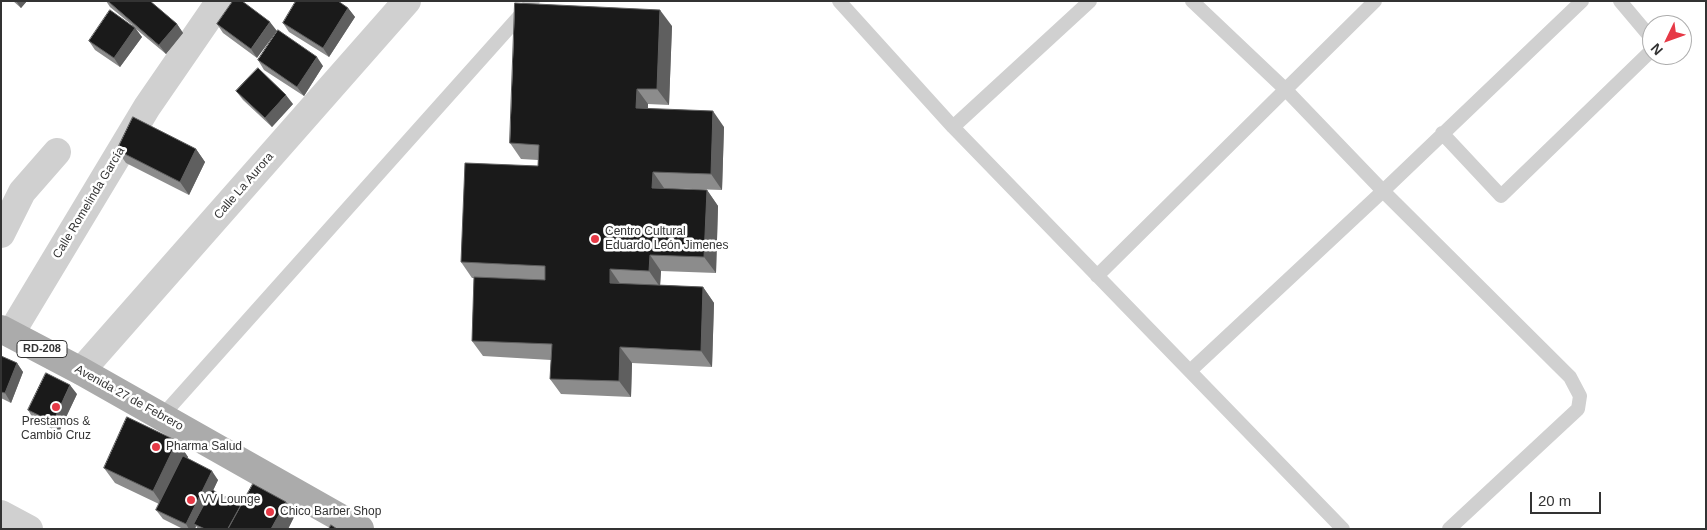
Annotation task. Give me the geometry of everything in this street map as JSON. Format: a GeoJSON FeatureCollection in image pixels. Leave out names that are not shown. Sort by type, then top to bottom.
{"type":"FeatureCollection","features":[{"type":"Feature","properties":{"kind":"main road","name":"Avenida 27 de Febrero"},"geometry":{"type":"LineString","coordinates":[[6,331],[82,371],[360,529]]}},
{"type":"Feature","properties":{"kind":"street","name":"Calle Romelinda García"},"geometry":{"type":"LineString","coordinates":[[6,331],[147,107],[220,1]]}},
{"type":"Feature","properties":{"kind":"street","name":"Calle La Aurora"},"geometry":{"type":"LineString","coordinates":[[82,371],[407,1]]}},
{"type":"Feature","properties":{"kind":"street"},"geometry":{"type":"LineString","coordinates":[[1,234],[22,192],[57,152]]}},
{"type":"Feature","properties":{"kind":"street"},"geometry":{"type":"LineString","coordinates":[[1,514],[29,529]]}},
{"type":"Feature","properties":{"kind":"lane"},"geometry":{"type":"LineString","coordinates":[[162,416],[534,1]]}},
{"type":"Feature","properties":{"kind":"lane"},"geometry":{"type":"LineString","coordinates":[[839,1],[953,127],[1343,529]]}},
{"type":"Feature","properties":{"kind":"lane"},"geometry":{"type":"LineString","coordinates":[[953,127],[1090,1]]}},
{"type":"Feature","properties":{"kind":"lane"},"geometry":{"type":"LineString","coordinates":[[1192,1],[1286,90],[1383,191],[1570,377],[1580,396],[1578,410],[1449,529]]}},
{"type":"Feature","properties":{"kind":"lane"},"geometry":{"type":"LineString","coordinates":[[1098,276],[1375,1]]}},
{"type":"Feature","properties":{"kind":"lane"},"geometry":{"type":"LineString","coordinates":[[1190,371],[1383,191],[1582,1]]}},
{"type":"Feature","properties":{"kind":"lane"},"geometry":{"type":"LineString","coordinates":[[1620,1],[1642,27]]}},
{"type":"Feature","properties":{"kind":"lane"},"geometry":{"type":"LineString","coordinates":[[1442,133],[1501,196],[1642,60]]}},
{"type":"Feature","properties":{"kind":"building"},"geometry":{"type":"Polygon","coordinates":[[[108,1],[150,1],[177,24],[159,45],[108,1]]]}},
{"type":"Feature","properties":{"kind":"building"},"geometry":{"type":"Polygon","coordinates":[[[233,1],[242,1],[270,22],[251,49],[217,24],[233,1]]]}},
{"type":"Feature","properties":{"kind":"building"},"geometry":{"type":"Polygon","coordinates":[[[296,1],[338,1],[348,8],[323,48],[283,23],[296,1]]]}},
{"type":"Feature","properties":{"kind":"building","name":"Centro Cultural Eduardo León Jimenes"},"geometry":{"type":"Polygon","coordinates":[[[515,3],[660,10],[657,89],[637,89],[636,108],[713,111],[711,174],[653,172],[652,188],[707,190],[704,257],[650,255],[649,271],[610,269],[610,283],[703,287],[701,351],[620,347],[619,381],[550,379],[552,344],[472,341],[474,277],[545,280],[545,266],[461,262],[465,163],[538,166],[539,145],[510,143],[515,3]]]}},
{"type":"Feature","properties":{"kind":"building"},"geometry":{"type":"Polygon","coordinates":[[[110,10],[135,28],[114,58],[89,41],[110,10]]]}},
{"type":"Feature","properties":{"kind":"building"},"geometry":{"type":"Polygon","coordinates":[[[278,30],[317,57],[297,87],[258,60],[278,30]]]}},
{"type":"Feature","properties":{"kind":"building"},"geometry":{"type":"Polygon","coordinates":[[[258,68],[286,95],[265,118],[236,91],[258,68]]]}},
{"type":"Feature","properties":{"kind":"building"},"geometry":{"type":"Polygon","coordinates":[[[133,117],[196,149],[180,182],[117,150],[133,117]]]}},
{"type":"Feature","properties":{"kind":"building"},"geometry":{"type":"Polygon","coordinates":[[[1,356],[17,363],[5,393],[1,392],[1,356]]]}},
{"type":"Feature","properties":{"kind":"building"},"geometry":{"type":"Polygon","coordinates":[[[46,373],[70,385],[53,422],[28,410],[46,373]]]}},
{"type":"Feature","properties":{"kind":"building"},"geometry":{"type":"Polygon","coordinates":[[[127,417],[177,441],[153,491],[104,468],[127,417]]]}},
{"type":"Feature","properties":{"kind":"building","name":"VV Lounge"},"geometry":{"type":"Polygon","coordinates":[[[183,456],[212,471],[186,524],[156,510],[183,456]]]}},
{"type":"Feature","properties":{"kind":"building"},"geometry":{"type":"Polygon","coordinates":[[[253,484],[286,502],[271,529],[228,529],[253,484]]]}},
{"type":"Feature","properties":{"kind":"building"},"geometry":{"type":"Polygon","coordinates":[[[212,490],[241,505],[228,529],[205,529],[194,524],[212,490]]]}},
{"type":"Feature","properties":{"kind":"building"},"geometry":{"type":"Polygon","coordinates":[[[331,525],[337,529],[329,529],[331,525]]]}},
{"type":"Feature","properties":{"kind":"place","name":"Centro Cultural Eduardo León Jimenes"},"geometry":{"type":"Point","coordinates":[595,239]}},
{"type":"Feature","properties":{"kind":"place","name":"Prestamos & Cambio Cruz"},"geometry":{"type":"Point","coordinates":[56,407]}},
{"type":"Feature","properties":{"kind":"place","name":"Pharma Salud"},"geometry":{"type":"Point","coordinates":[156,447]}},
{"type":"Feature","properties":{"kind":"place","name":"VV Lounge"},"geometry":{"type":"Point","coordinates":[191,500]}},
{"type":"Feature","properties":{"kind":"place","name":"Chico Barber Shop"},"geometry":{"type":"Point","coordinates":[270,512]}}]}
